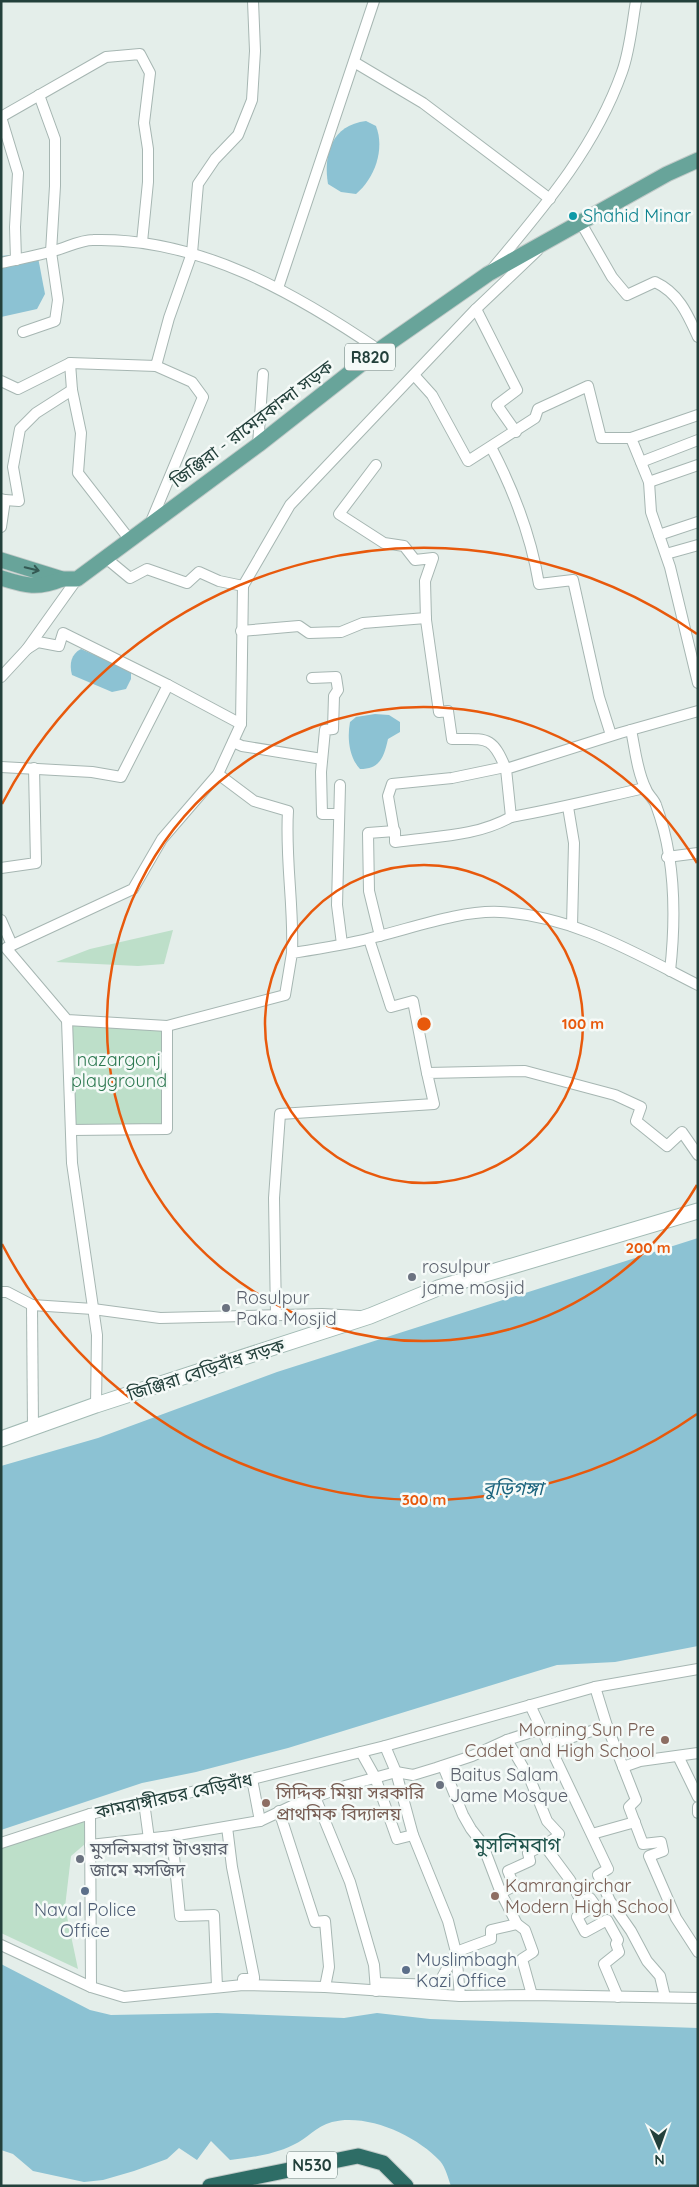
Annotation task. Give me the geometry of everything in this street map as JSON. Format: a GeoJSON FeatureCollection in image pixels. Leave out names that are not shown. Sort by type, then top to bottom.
{"type":"FeatureCollection","features":[{"type":"Feature","properties":{"kind":"highway","name":"N530"},"geometry":{"type":"LineString","coordinates":[[210,2186],[358,2156],[383,2163],[406,2186]]}},
{"type":"Feature","properties":{"kind":"main road","name":"জিঞ্জিরা - রামেরকান্দা সড়ক"},"geometry":{"type":"LineString","coordinates":[[78,579],[258,445],[379,350],[488,274],[667,174],[698,160]]}},
{"type":"Feature","properties":{"kind":"main road"},"geometry":{"type":"LineString","coordinates":[[1,560],[62,579],[78,579]]}},
{"type":"Feature","properties":{"kind":"main road"},"geometry":{"type":"LineString","coordinates":[[1,578],[21,585],[44,587],[62,579]]}},
{"type":"Feature","properties":{"kind":"street"},"geometry":{"type":"LineString","coordinates":[[156,366],[169,318],[192,253],[198,184],[215,159],[238,135],[252,100],[255,51],[253,1]]}},
{"type":"Feature","properties":{"kind":"street"},"geometry":{"type":"LineString","coordinates":[[278,288],[374,1]]}},
{"type":"Feature","properties":{"kind":"street"},"geometry":{"type":"LineString","coordinates":[[488,274],[550,199],[596,133],[623,71],[636,1]]}},
{"type":"Feature","properties":{"kind":"street"},"geometry":{"type":"LineString","coordinates":[[16,260],[15,227],[18,173],[1,117],[106,57],[140,54],[150,73],[144,123],[148,149],[148,182],[142,242]]}},
{"type":"Feature","properties":{"kind":"street"},"geometry":{"type":"LineString","coordinates":[[354,62],[423,103],[467,134],[550,199]]}},
{"type":"Feature","properties":{"kind":"street"},"geometry":{"type":"LineString","coordinates":[[23,332],[55,321],[58,300],[51,252],[55,186],[54,139],[39,95]]}},
{"type":"Feature","properties":{"kind":"street"},"geometry":{"type":"LineString","coordinates":[[581,223],[612,277],[628,295],[656,282],[663,286],[682,303],[698,337]]}},
{"type":"Feature","properties":{"kind":"street"},"geometry":{"type":"LineString","coordinates":[[1,263],[51,252],[91,240],[142,242],[192,253],[278,288],[323,312],[379,350]]}},
{"type":"Feature","properties":{"kind":"street"},"geometry":{"type":"LineString","coordinates":[[6,947],[133,889],[162,839],[218,774],[241,724],[243,586],[290,505],[476,310],[547,242]]}},
{"type":"Feature","properties":{"kind":"street"},"geometry":{"type":"LineString","coordinates":[[476,310],[517,390],[497,405],[516,432]]}},
{"type":"Feature","properties":{"kind":"street"},"geometry":{"type":"LineString","coordinates":[[70,363],[72,390],[81,433],[78,474],[130,540]]}},
{"type":"Feature","properties":{"kind":"street"},"geometry":{"type":"LineString","coordinates":[[1,389],[18,389],[70,363],[156,366],[192,382],[203,397],[149,525]]}},
{"type":"Feature","properties":{"kind":"street"},"geometry":{"type":"LineString","coordinates":[[258,445],[263,374]]}},
{"type":"Feature","properties":{"kind":"street"},"geometry":{"type":"LineString","coordinates":[[414,375],[432,395],[468,461],[516,432],[535,418],[538,408],[588,386],[601,438],[632,438],[698,415]]}},
{"type":"Feature","properties":{"kind":"street"},"geometry":{"type":"LineString","coordinates":[[1,381],[18,389]]}},
{"type":"Feature","properties":{"kind":"street"},"geometry":{"type":"LineString","coordinates":[[1,527],[3,500],[19,501],[12,467],[20,430],[36,413],[72,390]]}},
{"type":"Feature","properties":{"kind":"street"},"geometry":{"type":"LineString","coordinates":[[632,438],[649,482],[651,512],[666,554],[698,683]]}},
{"type":"Feature","properties":{"kind":"street"},"geometry":{"type":"LineString","coordinates":[[641,462],[698,440]]}},
{"type":"Feature","properties":{"kind":"street"},"geometry":{"type":"LineString","coordinates":[[491,447],[505,474],[524,522],[534,552],[539,584],[573,580],[599,697],[612,735]]}},
{"type":"Feature","properties":{"kind":"street"},"geometry":{"type":"LineString","coordinates":[[376,465],[338,514],[384,543],[404,546],[415,560],[433,558],[425,581],[426,618],[439,712],[448,711],[452,739],[484,739],[497,747],[506,768],[511,817]]}},
{"type":"Feature","properties":{"kind":"street"},"geometry":{"type":"LineString","coordinates":[[649,482],[698,465]]}},
{"type":"Feature","properties":{"kind":"street"},"geometry":{"type":"LineString","coordinates":[[659,535],[698,522]]}},
{"type":"Feature","properties":{"kind":"street"},"geometry":{"type":"LineString","coordinates":[[666,554],[698,545]]}},
{"type":"Feature","properties":{"kind":"street"},"geometry":{"type":"LineString","coordinates":[[106,559],[130,578],[147,569],[188,583],[199,572],[219,581],[243,586]]}},
{"type":"Feature","properties":{"kind":"street"},"geometry":{"type":"LineString","coordinates":[[1,677],[27,648],[78,579]]}},
{"type":"Feature","properties":{"kind":"street"},"geometry":{"type":"LineString","coordinates":[[242,631],[299,626],[309,633],[341,632],[363,622],[426,618]]}},
{"type":"Feature","properties":{"kind":"street"},"geometry":{"type":"LineString","coordinates":[[27,648],[38,642],[59,646],[63,633],[241,724]]}},
{"type":"Feature","properties":{"kind":"street"},"geometry":{"type":"LineString","coordinates":[[312,678],[336,677],[338,690],[334,696],[333,729],[325,730],[322,759],[322,814],[338,814]]}},
{"type":"Feature","properties":{"kind":"street"},"geometry":{"type":"LineString","coordinates":[[1,767],[92,772],[121,777],[168,685]]}},
{"type":"Feature","properties":{"kind":"street"},"geometry":{"type":"LineString","coordinates":[[645,788],[568,807],[511,817],[493,827],[464,835],[395,842],[388,796],[392,784],[452,778],[506,768],[698,711]]}},
{"type":"Feature","properties":{"kind":"street"},"geometry":{"type":"LineString","coordinates":[[631,730],[645,788],[656,803],[668,857],[673,895],[674,925],[670,971]]}},
{"type":"Feature","properties":{"kind":"street"},"geometry":{"type":"LineString","coordinates":[[232,742],[251,748],[322,759]]}},
{"type":"Feature","properties":{"kind":"street"},"geometry":{"type":"LineString","coordinates":[[1,868],[36,864],[34,768]]}},
{"type":"Feature","properties":{"kind":"street"},"geometry":{"type":"LineString","coordinates":[[67,1020],[166,1026],[285,995],[292,954],[294,922],[286,839],[288,811],[254,801],[218,774]]}},
{"type":"Feature","properties":{"kind":"street"},"geometry":{"type":"LineString","coordinates":[[340,785],[337,905],[342,944]]}},
{"type":"Feature","properties":{"kind":"street"},"geometry":{"type":"LineString","coordinates":[[568,807],[574,844],[572,926]]}},
{"type":"Feature","properties":{"kind":"street"},"geometry":{"type":"LineString","coordinates":[[380,936],[369,891],[368,833],[394,831]]}},
{"type":"Feature","properties":{"kind":"street"},"geometry":{"type":"LineString","coordinates":[[668,857],[698,853]]}},
{"type":"Feature","properties":{"kind":"street"},"geometry":{"type":"LineString","coordinates":[[292,954],[368,939],[449,918],[499,912],[559,921],[606,938],[698,985]]}},
{"type":"Feature","properties":{"kind":"street"},"geometry":{"type":"LineString","coordinates":[[1,920],[6,947],[67,1020],[72,1163],[97,1335],[96,1406]]}},
{"type":"Feature","properties":{"kind":"street"},"geometry":{"type":"LineString","coordinates":[[276,1316],[274,1198],[280,1114],[434,1104],[413,1001],[391,1007],[368,939]]}},
{"type":"Feature","properties":{"kind":"street"},"geometry":{"type":"LineString","coordinates":[[71,1130],[167,1129],[166,1026]]}},
{"type":"Feature","properties":{"kind":"street"},"geometry":{"type":"LineString","coordinates":[[427,1073],[525,1071],[615,1094],[641,1107],[636,1121],[667,1146],[682,1132],[698,1155]]}},
{"type":"Feature","properties":{"kind":"street","name":"জিঞ্জিরা বেড়িবাঁধ সড়ক"},"geometry":{"type":"LineString","coordinates":[[1,1439],[370,1316],[438,1288],[698,1211]]}},
{"type":"Feature","properties":{"kind":"street"},"geometry":{"type":"LineString","coordinates":[[1,1292],[7,1292],[32,1305],[93,1309],[160,1318],[322,1314],[370,1316]]}},
{"type":"Feature","properties":{"kind":"street"},"geometry":{"type":"LineString","coordinates":[[32,1305],[33,1428]]}},
{"type":"Feature","properties":{"kind":"street","name":"কামরাঙ্গীরচর বেড়িবাঁধ"},"geometry":{"type":"LineString","coordinates":[[1,1843],[90,1814],[252,1779],[385,1746],[595,1687],[698,1670]]}},
{"type":"Feature","properties":{"kind":"street"},"geometry":{"type":"LineString","coordinates":[[595,1687],[607,1726],[636,1801],[628,1805],[644,1844],[661,1842],[663,1851],[649,1856],[676,1918],[698,1952]]}},
{"type":"Feature","properties":{"kind":"street"},"geometry":{"type":"LineString","coordinates":[[530,1705],[608,1870],[598,1875],[610,1901],[631,1931],[647,1961],[660,1976],[665,1997]]}},
{"type":"Feature","properties":{"kind":"street"},"geometry":{"type":"LineString","coordinates":[[548,1745],[607,1726]]}},
{"type":"Feature","properties":{"kind":"street"},"geometry":{"type":"LineString","coordinates":[[90,1845],[172,1836],[260,1821],[279,1811],[315,1797],[375,1777],[396,1772],[413,1774],[443,1766],[472,1756],[506,1740],[541,1729]]}},
{"type":"Feature","properties":{"kind":"street"},"geometry":{"type":"LineString","coordinates":[[501,1893],[514,1886],[508,1871],[530,1861],[528,1853],[557,1837],[558,1834],[547,1821],[530,1779],[506,1740]]}},
{"type":"Feature","properties":{"kind":"street"},"geometry":{"type":"LineString","coordinates":[[385,1746],[396,1772],[413,1835],[448,1921],[456,1952],[460,1996]]}},
{"type":"Feature","properties":{"kind":"street"},"geometry":{"type":"LineString","coordinates":[[361,1752],[375,1777],[397,1838],[413,1835]]}},
{"type":"Feature","properties":{"kind":"street"},"geometry":{"type":"LineString","coordinates":[[623,1767],[640,1761],[698,1753]]}},
{"type":"Feature","properties":{"kind":"street"},"geometry":{"type":"LineString","coordinates":[[678,1756],[698,1797]]}},
{"type":"Feature","properties":{"kind":"street"},"geometry":{"type":"LineString","coordinates":[[443,1766],[463,1815],[471,1830],[482,1843],[501,1893],[517,1924],[525,1930],[533,1952],[522,1959],[532,1995]]}},
{"type":"Feature","properties":{"kind":"street"},"geometry":{"type":"LineString","coordinates":[[252,1779],[260,1821]]}},
{"type":"Feature","properties":{"kind":"street"},"geometry":{"type":"LineString","coordinates":[[315,1797],[350,1882],[374,1965],[376,1987]]}},
{"type":"Feature","properties":{"kind":"street"},"geometry":{"type":"LineString","coordinates":[[144,1802],[149,1839]]}},
{"type":"Feature","properties":{"kind":"street"},"geometry":{"type":"LineString","coordinates":[[698,1807],[698,1813]]}},
{"type":"Feature","properties":{"kind":"street"},"geometry":{"type":"LineString","coordinates":[[279,1811],[316,1922],[325,1921],[329,1967],[325,1987]]}},
{"type":"Feature","properties":{"kind":"street"},"geometry":{"type":"LineString","coordinates":[[90,1814],[91,1987]]}},
{"type":"Feature","properties":{"kind":"street"},"geometry":{"type":"LineString","coordinates":[[592,1834],[635,1822]]}},
{"type":"Feature","properties":{"kind":"street"},"geometry":{"type":"LineString","coordinates":[[227,1827],[232,1867],[254,1977],[252,1979],[243,1979],[243,1985]]}},
{"type":"Feature","properties":{"kind":"street"},"geometry":{"type":"LineString","coordinates":[[172,1836],[180,1916],[214,1915],[217,1987]]}},
{"type":"Feature","properties":{"kind":"street"},"geometry":{"type":"LineString","coordinates":[[544,1845],[570,1880],[581,1901],[590,1898],[595,1905],[578,1917],[585,1932],[607,1920],[618,1940],[616,1944],[619,1952],[604,1964],[618,1997]]}},
{"type":"Feature","properties":{"kind":"street"},"geometry":{"type":"LineString","coordinates":[[1,1945],[91,1987],[124,1996],[243,1985],[376,1987],[438,1985],[456,1952],[491,1939],[491,1930],[517,1924]]}},
{"type":"Feature","properties":{"kind":"street"},"geometry":{"type":"LineString","coordinates":[[376,1987],[460,1996],[532,1995],[698,1998]]}},
{"type":"Feature","properties":{"kind":"green space"},"geometry":{"type":"Polygon","coordinates":[[[173,930],[164,964],[138,966],[56,962],[90,949],[173,930]]]}},
{"type":"Feature","properties":{"kind":"green space","name":"nazargonj playground"},"geometry":{"type":"Polygon","coordinates":[[[67,1020],[167,1026],[167,1129],[71,1130],[67,1020]]]}},
{"type":"Feature","properties":{"kind":"green space"},"geometry":{"type":"Polygon","coordinates":[[[86,1821],[85,1844],[71,1856],[65,1907],[78,1969],[1,1933],[1,1847],[86,1821]]]}},
{"type":"Feature","properties":{"kind":"water"},"geometry":{"type":"Polygon","coordinates":[[[366,121],[376,126],[379,135],[377,163],[368,180],[356,194],[341,192],[328,184],[327,162],[332,143],[345,128],[366,121]]]}},
{"type":"Feature","properties":{"kind":"water"},"geometry":{"type":"Polygon","coordinates":[[[37,252],[45,294],[37,309],[1,317],[1,256],[37,252]]]}},
{"type":"Feature","properties":{"kind":"water"},"geometry":{"type":"Polygon","coordinates":[[[81,649],[131,671],[131,679],[126,689],[112,692],[72,675],[72,660],[81,649]]]}},
{"type":"Feature","properties":{"kind":"water"},"geometry":{"type":"Polygon","coordinates":[[[375,714],[389,715],[400,722],[400,732],[388,739],[383,756],[377,764],[373,767],[360,769],[351,753],[350,722],[356,717],[375,714]]]}},
{"type":"Feature","properties":{"kind":"water","name":"বুড়িগঙ্গা"},"geometry":{"type":"Polygon","coordinates":[[[698,1238],[698,1646],[615,1662],[557,1665],[288,1748],[196,1772],[142,1783],[1,1830],[1,1466],[98,1438],[277,1372],[698,1238]]]}},
{"type":"Feature","properties":{"kind":"water"},"geometry":{"type":"Polygon","coordinates":[[[1,1964],[90,2010],[111,2015],[217,2013],[344,2018],[377,2013],[430,2019],[698,2028],[698,2186],[451,2186],[440,2161],[418,2143],[390,2128],[360,2121],[346,2120],[326,2124],[285,2148],[254,2157],[230,2160],[211,2141],[197,2160],[179,2148],[167,2159],[103,2180],[84,2182],[33,2171],[13,2154],[1,2150],[1,1964]]]}},
{"type":"Feature","properties":{"kind":"place","name":"Shahid Minar"},"geometry":{"type":"Point","coordinates":[573,216]}},
{"type":"Feature","properties":{"kind":"place","name":"rosulpur jame mosjid"},"geometry":{"type":"Point","coordinates":[412,1277]}},
{"type":"Feature","properties":{"kind":"place","name":"Rosulpur Paka Mosjid"},"geometry":{"type":"Point","coordinates":[226,1308]}},
{"type":"Feature","properties":{"kind":"place","name":"Morning Sun Pre Cadet and High School"},"geometry":{"type":"Point","coordinates":[665,1740]}},
{"type":"Feature","properties":{"kind":"place","name":"Baitus Salam Jame Mosque"},"geometry":{"type":"Point","coordinates":[440,1785]}},
{"type":"Feature","properties":{"kind":"place","name":"সিদ্দিক মিয়া সরকারি প্রাথমিক বিদ্যালয়"},"geometry":{"type":"Point","coordinates":[266,1803]}},
{"type":"Feature","properties":{"kind":"place","name":"মুসলিমবাগ টাওয়ার জামে মসজিদ"},"geometry":{"type":"Point","coordinates":[80,1859]}},
{"type":"Feature","properties":{"kind":"place","name":"Naval Police Office"},"geometry":{"type":"Point","coordinates":[85,1891]}},
{"type":"Feature","properties":{"kind":"place","name":"Kamrangirchar Modern High School"},"geometry":{"type":"Point","coordinates":[495,1896]}},
{"type":"Feature","properties":{"kind":"place","name":"Muslimbagh Kazi Office"},"geometry":{"type":"Point","coordinates":[406,1970]}},
{"type":"Feature","properties":{"kind":"district","name":"মুসলিমবাগ"},"geometry":{"type":"Point","coordinates":[517,1845]}}]}
